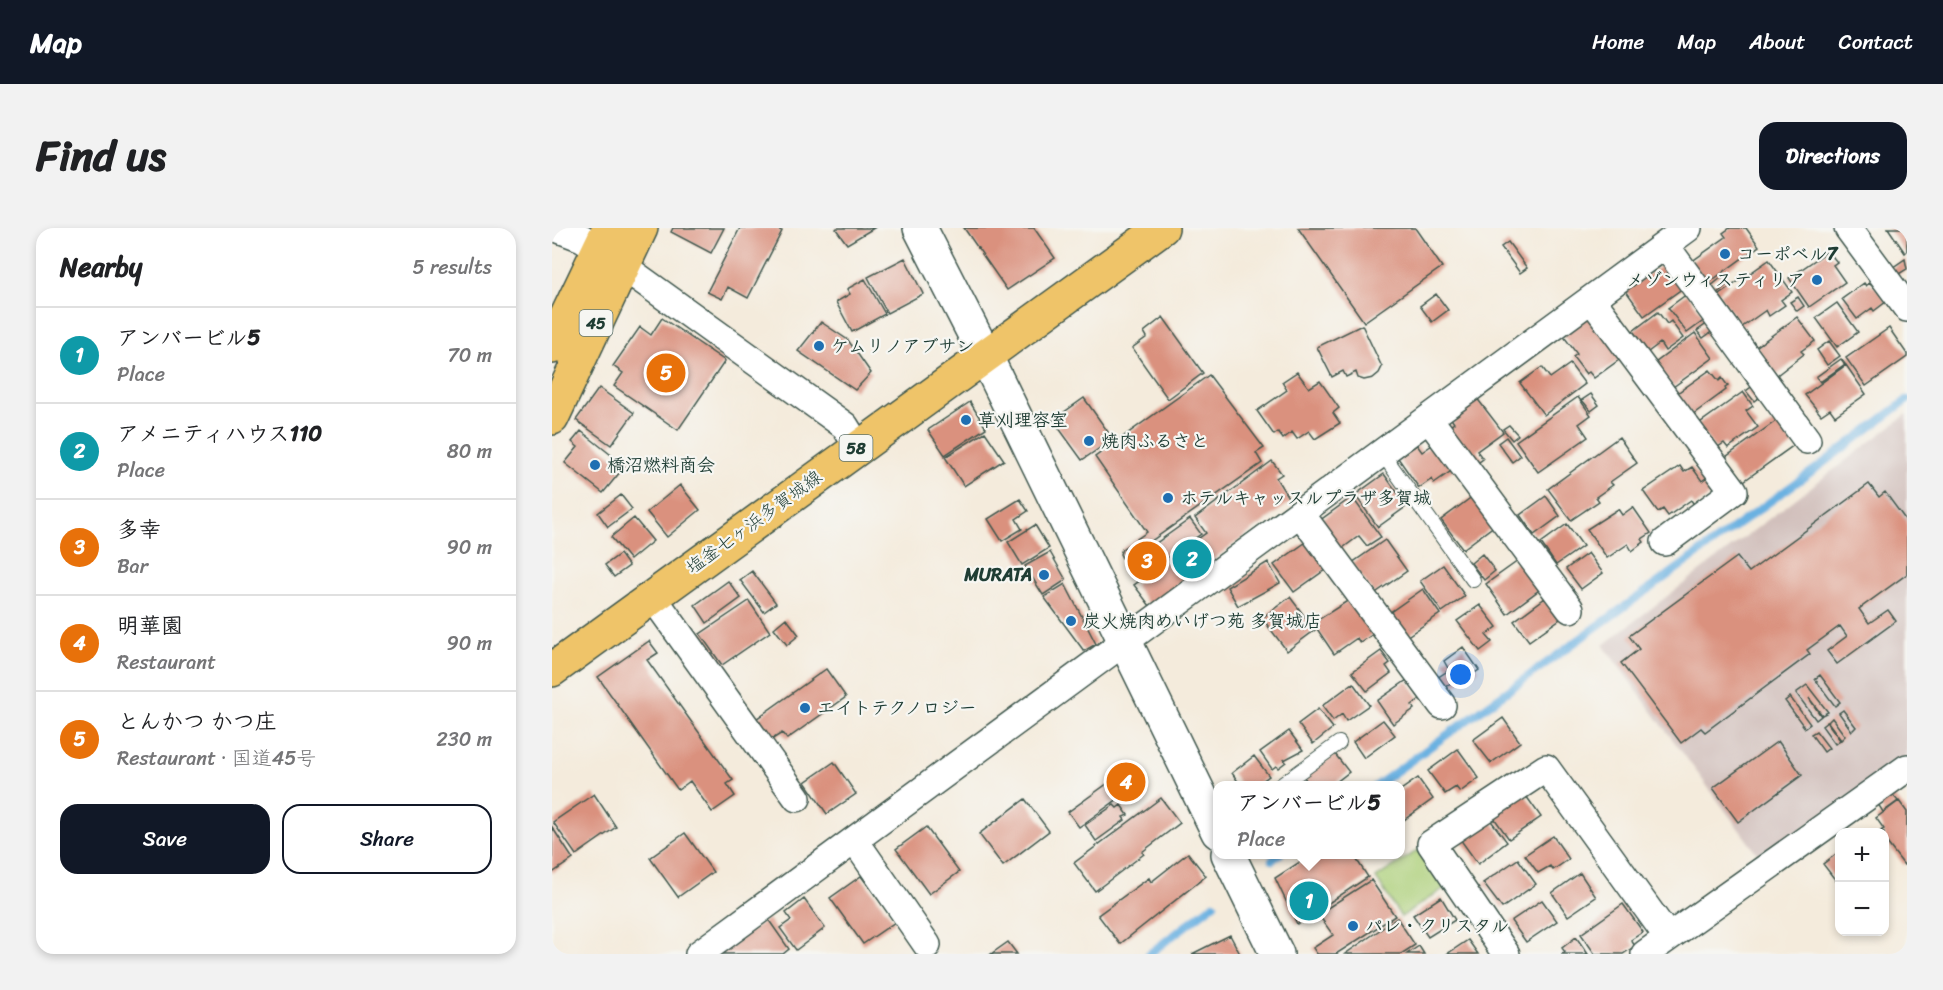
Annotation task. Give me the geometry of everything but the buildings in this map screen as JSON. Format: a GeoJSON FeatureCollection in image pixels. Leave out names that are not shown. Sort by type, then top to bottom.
{"type":"FeatureCollection","features":[{"type":"Feature","properties":{"kind":"main road","name":"45"},"geometry":{"type":"LineString","coordinates":[[552,347],[610,248],[641,228]]}},
{"type":"Feature","properties":{"kind":"main road","name":"塩釜七ヶ浜多賀城線"},"geometry":{"type":"LineString","coordinates":[[552,670],[1162,228]]}},
{"type":"Feature","properties":{"kind":"main road","name":"45"},"geometry":{"type":"LineString","coordinates":[[552,418],[610,248]]}},
{"type":"Feature","properties":{"kind":"street"},"geometry":{"type":"LineString","coordinates":[[556,228],[610,248],[845,426],[858,447]]}},
{"type":"Feature","properties":{"kind":"street"},"geometry":{"type":"LineString","coordinates":[[920,228],[986,357],[1213,823]]}},
{"type":"Feature","properties":{"kind":"street"},"geometry":{"type":"LineString","coordinates":[[704,952],[1689,228]]}},
{"type":"Feature","properties":{"kind":"street"},"geometry":{"type":"LineString","coordinates":[[1848,228],[1907,308]]}},
{"type":"Feature","properties":{"kind":"street"},"geometry":{"type":"LineString","coordinates":[[1665,245],[1808,440]]}},
{"type":"Feature","properties":{"kind":"street"},"geometry":{"type":"LineString","coordinates":[[1592,300],[1734,491],[1665,542]]}},
{"type":"Feature","properties":{"kind":"street"},"geometry":{"type":"LineString","coordinates":[[1429,419],[1570,609]]}},
{"type":"Feature","properties":{"kind":"street"},"geometry":{"type":"LineString","coordinates":[[1300,513],[1442,705]]}},
{"type":"Feature","properties":{"kind":"street"},"geometry":{"type":"LineString","coordinates":[[652,596],[797,798]]}},
{"type":"Feature","properties":{"kind":"street"},"geometry":{"type":"LineString","coordinates":[[1506,954],[1431,844],[1546,768],[1668,937]]}},
{"type":"Feature","properties":{"kind":"street"},"geometry":{"type":"LineString","coordinates":[[1645,954],[1907,768]]}},
{"type":"Feature","properties":{"kind":"street"},"geometry":{"type":"LineString","coordinates":[[855,841],[927,945]]}},
{"type":"Feature","properties":{"kind":"street"},"geometry":{"type":"LineString","coordinates":[[1231,859],[1277,954]]}},
{"type":"Feature","properties":{"kind":"lane"},"geometry":{"type":"LineString","coordinates":[[1382,453],[1473,580]]}},
{"type":"Feature","properties":{"kind":"lane"},"geometry":{"type":"LineString","coordinates":[[1287,781],[1339,743]]}},
{"type":"Feature","properties":{"kind":"shaded area"},"geometry":{"type":"Polygon","coordinates":[[[1907,414],[1907,758],[1761,859],[1603,645],[1907,414]]]}},
{"type":"Feature","properties":{"kind":"green space"},"geometry":{"type":"Polygon","coordinates":[[[1421,848],[1446,887],[1401,917],[1376,878],[1421,848]]]}},
{"type":"Feature","properties":{"kind":"waterway"},"geometry":{"type":"LineString","coordinates":[[1383,781],[1818,467],[1907,400]]}},
{"type":"Feature","properties":{"kind":"waterway"},"geometry":{"type":"LineString","coordinates":[[1149,954],[1214,904]]}},
{"type":"Feature","properties":{"kind":"place","name":"コーポベル7"},"geometry":{"type":"Point","coordinates":[1725,254]}},
{"type":"Feature","properties":{"kind":"place","name":"メゾンウィスティリア"},"geometry":{"type":"Point","coordinates":[1817,280]}},
{"type":"Feature","properties":{"kind":"place","name":"ケムリノアブサン"},"geometry":{"type":"Point","coordinates":[819,346]}},
{"type":"Feature","properties":{"kind":"place","name":"とんかつ かつ庄"},"geometry":{"type":"Point","coordinates":[666,373]}},
{"type":"Feature","properties":{"kind":"place","name":"草刈理容室"},"geometry":{"type":"Point","coordinates":[966,420]}},
{"type":"Feature","properties":{"kind":"place","name":"焼肉ふるさと"},"geometry":{"type":"Point","coordinates":[1089,441]}},
{"type":"Feature","properties":{"kind":"place","name":"橋沼燃料商会"},"geometry":{"type":"Point","coordinates":[595,465]}},
{"type":"Feature","properties":{"kind":"place","name":"ホテルキャッスルプラザ多賀城"},"geometry":{"type":"Point","coordinates":[1168,498]}},
{"type":"Feature","properties":{"kind":"place","name":"アメニティハウス110"},"geometry":{"type":"Point","coordinates":[1192,559]}},
{"type":"Feature","properties":{"kind":"place","name":"多幸"},"geometry":{"type":"Point","coordinates":[1147,561]}},
{"type":"Feature","properties":{"kind":"place","name":"MURATA"},"geometry":{"type":"Point","coordinates":[1044,575]}},
{"type":"Feature","properties":{"kind":"place","name":"炭火焼肉めいげつ苑 多賀城店"},"geometry":{"type":"Point","coordinates":[1071,621]}},
{"type":"Feature","properties":{"kind":"place","name":"エイトテクノロジー"},"geometry":{"type":"Point","coordinates":[805,708]}},
{"type":"Feature","properties":{"kind":"place","name":"明華園"},"geometry":{"type":"Point","coordinates":[1126,782]}},
{"type":"Feature","properties":{"kind":"place","name":"アンバービル5"},"geometry":{"type":"Point","coordinates":[1309,901]}},
{"type":"Feature","properties":{"kind":"place","name":"パレ・クリスタル"},"geometry":{"type":"Point","coordinates":[1353,926]}}]}
